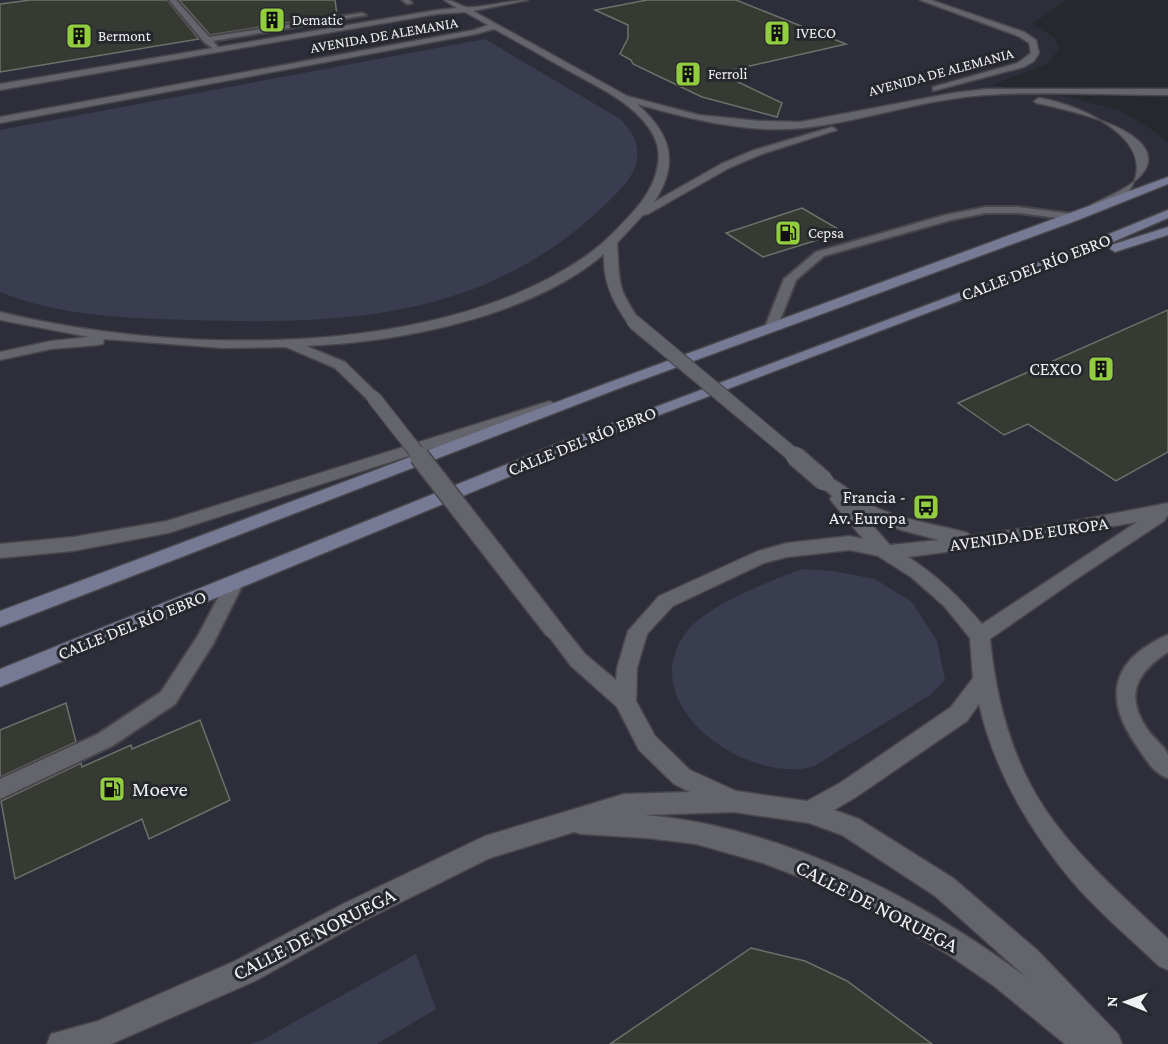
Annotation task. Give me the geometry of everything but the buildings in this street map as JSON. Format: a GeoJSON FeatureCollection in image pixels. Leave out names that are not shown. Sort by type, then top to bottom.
{"type":"FeatureCollection","features":[{"type":"Feature","properties":{"kind":"main road","name":"CALLE DEL RÍO EBRO"},"geometry":{"type":"LineString","coordinates":[[0,619],[615,385],[1074,217],[1168,180]]}},
{"type":"Feature","properties":{"kind":"main road","name":"CALLE DEL RÍO EBRO"},"geometry":{"type":"LineString","coordinates":[[0,678],[643,416],[944,303],[1115,237],[1168,214]]}},
{"type":"Feature","properties":{"kind":"main road"},"geometry":{"type":"LineString","coordinates":[[944,303],[1168,231]]}},
{"type":"Feature","properties":{"kind":"street"},"geometry":{"type":"LineString","coordinates":[[0,316],[36,325],[132,339],[228,345],[288,345],[385,335],[444,322],[497,306],[543,287],[581,266],[611,244],[652,198],[661,177],[665,155],[664,144],[650,121],[624,98],[448,0]]}},
{"type":"Feature","properties":{"kind":"street","name":"AVENIDA DE ALEMANIA"},"geometry":{"type":"LineString","coordinates":[[0,87],[437,12],[465,10],[524,0]]}},
{"type":"Feature","properties":{"kind":"street","name":"AVENIDA DE ALEMANIA"},"geometry":{"type":"LineString","coordinates":[[759,124],[795,121],[882,103],[1021,65],[1032,59],[1035,53],[1033,42],[1021,34],[924,0]]}},
{"type":"Feature","properties":{"kind":"street","name":"AVENIDA DE ALEMANIA"},"geometry":{"type":"LineString","coordinates":[[0,120],[476,32],[494,26]]}},
{"type":"Feature","properties":{"kind":"street"},"geometry":{"type":"LineString","coordinates":[[230,58],[233,52],[245,45]]}},
{"type":"Feature","properties":{"kind":"street","name":"AVENIDA DE ALEMANIA"},"geometry":{"type":"LineString","coordinates":[[175,57],[208,62]]}},
{"type":"Feature","properties":{"kind":"street","name":"AVENIDA DE ALEMANIA"},"geometry":{"type":"LineString","coordinates":[[239,66],[278,69]]}},
{"type":"Feature","properties":{"kind":"street","name":"AVENIDA DE ALEMANIA"},"geometry":{"type":"LineString","coordinates":[[190,85],[208,78],[216,69]]}},
{"type":"Feature","properties":{"kind":"street"},"geometry":{"type":"LineString","coordinates":[[624,98],[699,118],[759,124],[817,123],[932,99],[987,92],[1168,92]]}},
{"type":"Feature","properties":{"kind":"street"},"geometry":{"type":"LineString","coordinates":[[634,217],[716,171],[758,152],[910,109],[956,100],[991,98],[1034,100],[1086,109],[1114,119],[1136,131],[1150,143],[1155,155],[1154,166],[1141,181],[1074,217]]}},
{"type":"Feature","properties":{"kind":"street"},"geometry":{"type":"LineString","coordinates":[[611,244],[609,276],[617,299],[634,322],[824,482],[855,504],[890,518],[927,531],[982,542]]}},
{"type":"Feature","properties":{"kind":"street"},"geometry":{"type":"LineString","coordinates":[[0,356],[51,345],[132,339]]}},
{"type":"Feature","properties":{"kind":"street"},"geometry":{"type":"LineString","coordinates":[[288,345],[340,365],[374,398],[554,630],[579,660],[625,701],[647,743],[682,777],[734,801],[808,812],[850,827],[944,887],[1029,960],[1108,1044]]}},
{"type":"Feature","properties":{"kind":"street"},"geometry":{"type":"LineString","coordinates":[[0,551],[73,544],[168,527],[615,385]]}},
{"type":"Feature","properties":{"kind":"street"},"geometry":{"type":"LineString","coordinates":[[824,482],[886,551],[918,572],[951,601],[980,636],[984,680],[1007,758],[1036,816],[1081,873],[1168,957]]}},
{"type":"Feature","properties":{"kind":"street","name":"AVENIDA DE EUROPA"},"geometry":{"type":"LineString","coordinates":[[886,551],[982,542],[1107,524],[1168,510]]}},
{"type":"Feature","properties":{"kind":"street","name":"AVENIDA DE EUROPA"},"geometry":{"type":"LineString","coordinates":[[980,636],[1168,510]]}},
{"type":"Feature","properties":{"kind":"street"},"geometry":{"type":"LineString","coordinates":[[625,701],[627,668],[638,631],[666,602],[758,558],[787,550],[850,543],[886,551]]}},
{"type":"Feature","properties":{"kind":"street"},"geometry":{"type":"LineString","coordinates":[[808,812],[848,790],[959,714],[984,680]]}},
{"type":"Feature","properties":{"kind":"street","name":"CALLE DE NORUEGA"},"geometry":{"type":"LineString","coordinates":[[61,1044],[99,1035],[245,971],[354,912],[485,848],[624,805],[734,801]]}},
{"type":"Feature","properties":{"kind":"street","name":"CALLE DE NORUEGA"},"geometry":{"type":"LineString","coordinates":[[567,823],[638,825],[711,836],[813,868],[946,937],[1052,1013],[1088,1044]]}},
{"type":"Feature","properties":{"kind":"lane"},"geometry":{"type":"LineString","coordinates":[[172,0],[216,50]]}},
{"type":"Feature","properties":{"kind":"lane"},"geometry":{"type":"LineString","coordinates":[[207,40],[362,15]]}},
{"type":"Feature","properties":{"kind":"lane"},"geometry":{"type":"LineString","coordinates":[[771,327],[790,279],[820,254],[949,217],[986,210],[1018,210],[1074,217]]}},
{"type":"Feature","properties":{"kind":"lane"},"geometry":{"type":"LineString","coordinates":[[0,789],[105,740],[168,698],[206,639],[234,584]]}},
{"type":"Feature","properties":{"kind":"lane"},"geometry":{"type":"LineString","coordinates":[[1168,642],[1135,667],[1126,687],[1126,701],[1137,729],[1149,748],[1168,769]]}},
{"type":"Feature","properties":{"kind":"shaded area"},"geometry":{"type":"Polygon","coordinates":[[[0,0],[1066,0],[1032,24],[1054,37],[1059,49],[1047,64],[991,85],[1069,97],[1121,111],[1154,131],[1168,143],[1168,1044],[0,1044],[0,0]]]}},
{"type":"Feature","properties":{"kind":"shaded area"},"geometry":{"type":"Polygon","coordinates":[[[485,39],[620,119],[635,139],[637,149],[635,168],[623,187],[568,237],[519,268],[469,291],[416,306],[362,315],[306,320],[248,321],[117,317],[45,306],[0,292],[0,130],[485,39]]]}},
{"type":"Feature","properties":{"kind":"shaded area"},"geometry":{"type":"Polygon","coordinates":[[[802,569],[833,571],[875,579],[912,602],[937,641],[945,680],[930,695],[816,765],[808,768],[782,769],[754,762],[728,750],[704,733],[685,711],[674,687],[673,662],[684,635],[706,614],[738,596],[802,569]]]}},
{"type":"Feature","properties":{"kind":"shaded area"},"geometry":{"type":"Polygon","coordinates":[[[416,954],[436,1009],[377,1044],[250,1044],[262,1040],[416,954]]]}},
{"type":"Feature","properties":{"kind":"place","name":"Dematic"},"geometry":{"type":"Point","coordinates":[272,20]}},
{"type":"Feature","properties":{"kind":"place","name":"IVECO"},"geometry":{"type":"Point","coordinates":[777,33]}},
{"type":"Feature","properties":{"kind":"place","name":"Bermont"},"geometry":{"type":"Point","coordinates":[79,36]}},
{"type":"Feature","properties":{"kind":"place","name":"Ferroli"},"geometry":{"type":"Point","coordinates":[688,74]}},
{"type":"Feature","properties":{"kind":"place","name":"Cepsa"},"geometry":{"type":"Point","coordinates":[788,233]}},
{"type":"Feature","properties":{"kind":"place","name":"CEXCO"},"geometry":{"type":"Point","coordinates":[1101,369]}},
{"type":"Feature","properties":{"kind":"place","name":"Francia - Av. Europa"},"geometry":{"type":"Point","coordinates":[926,507]}},
{"type":"Feature","properties":{"kind":"place","name":"Moeve"},"geometry":{"type":"Point","coordinates":[112,789]}}]}
